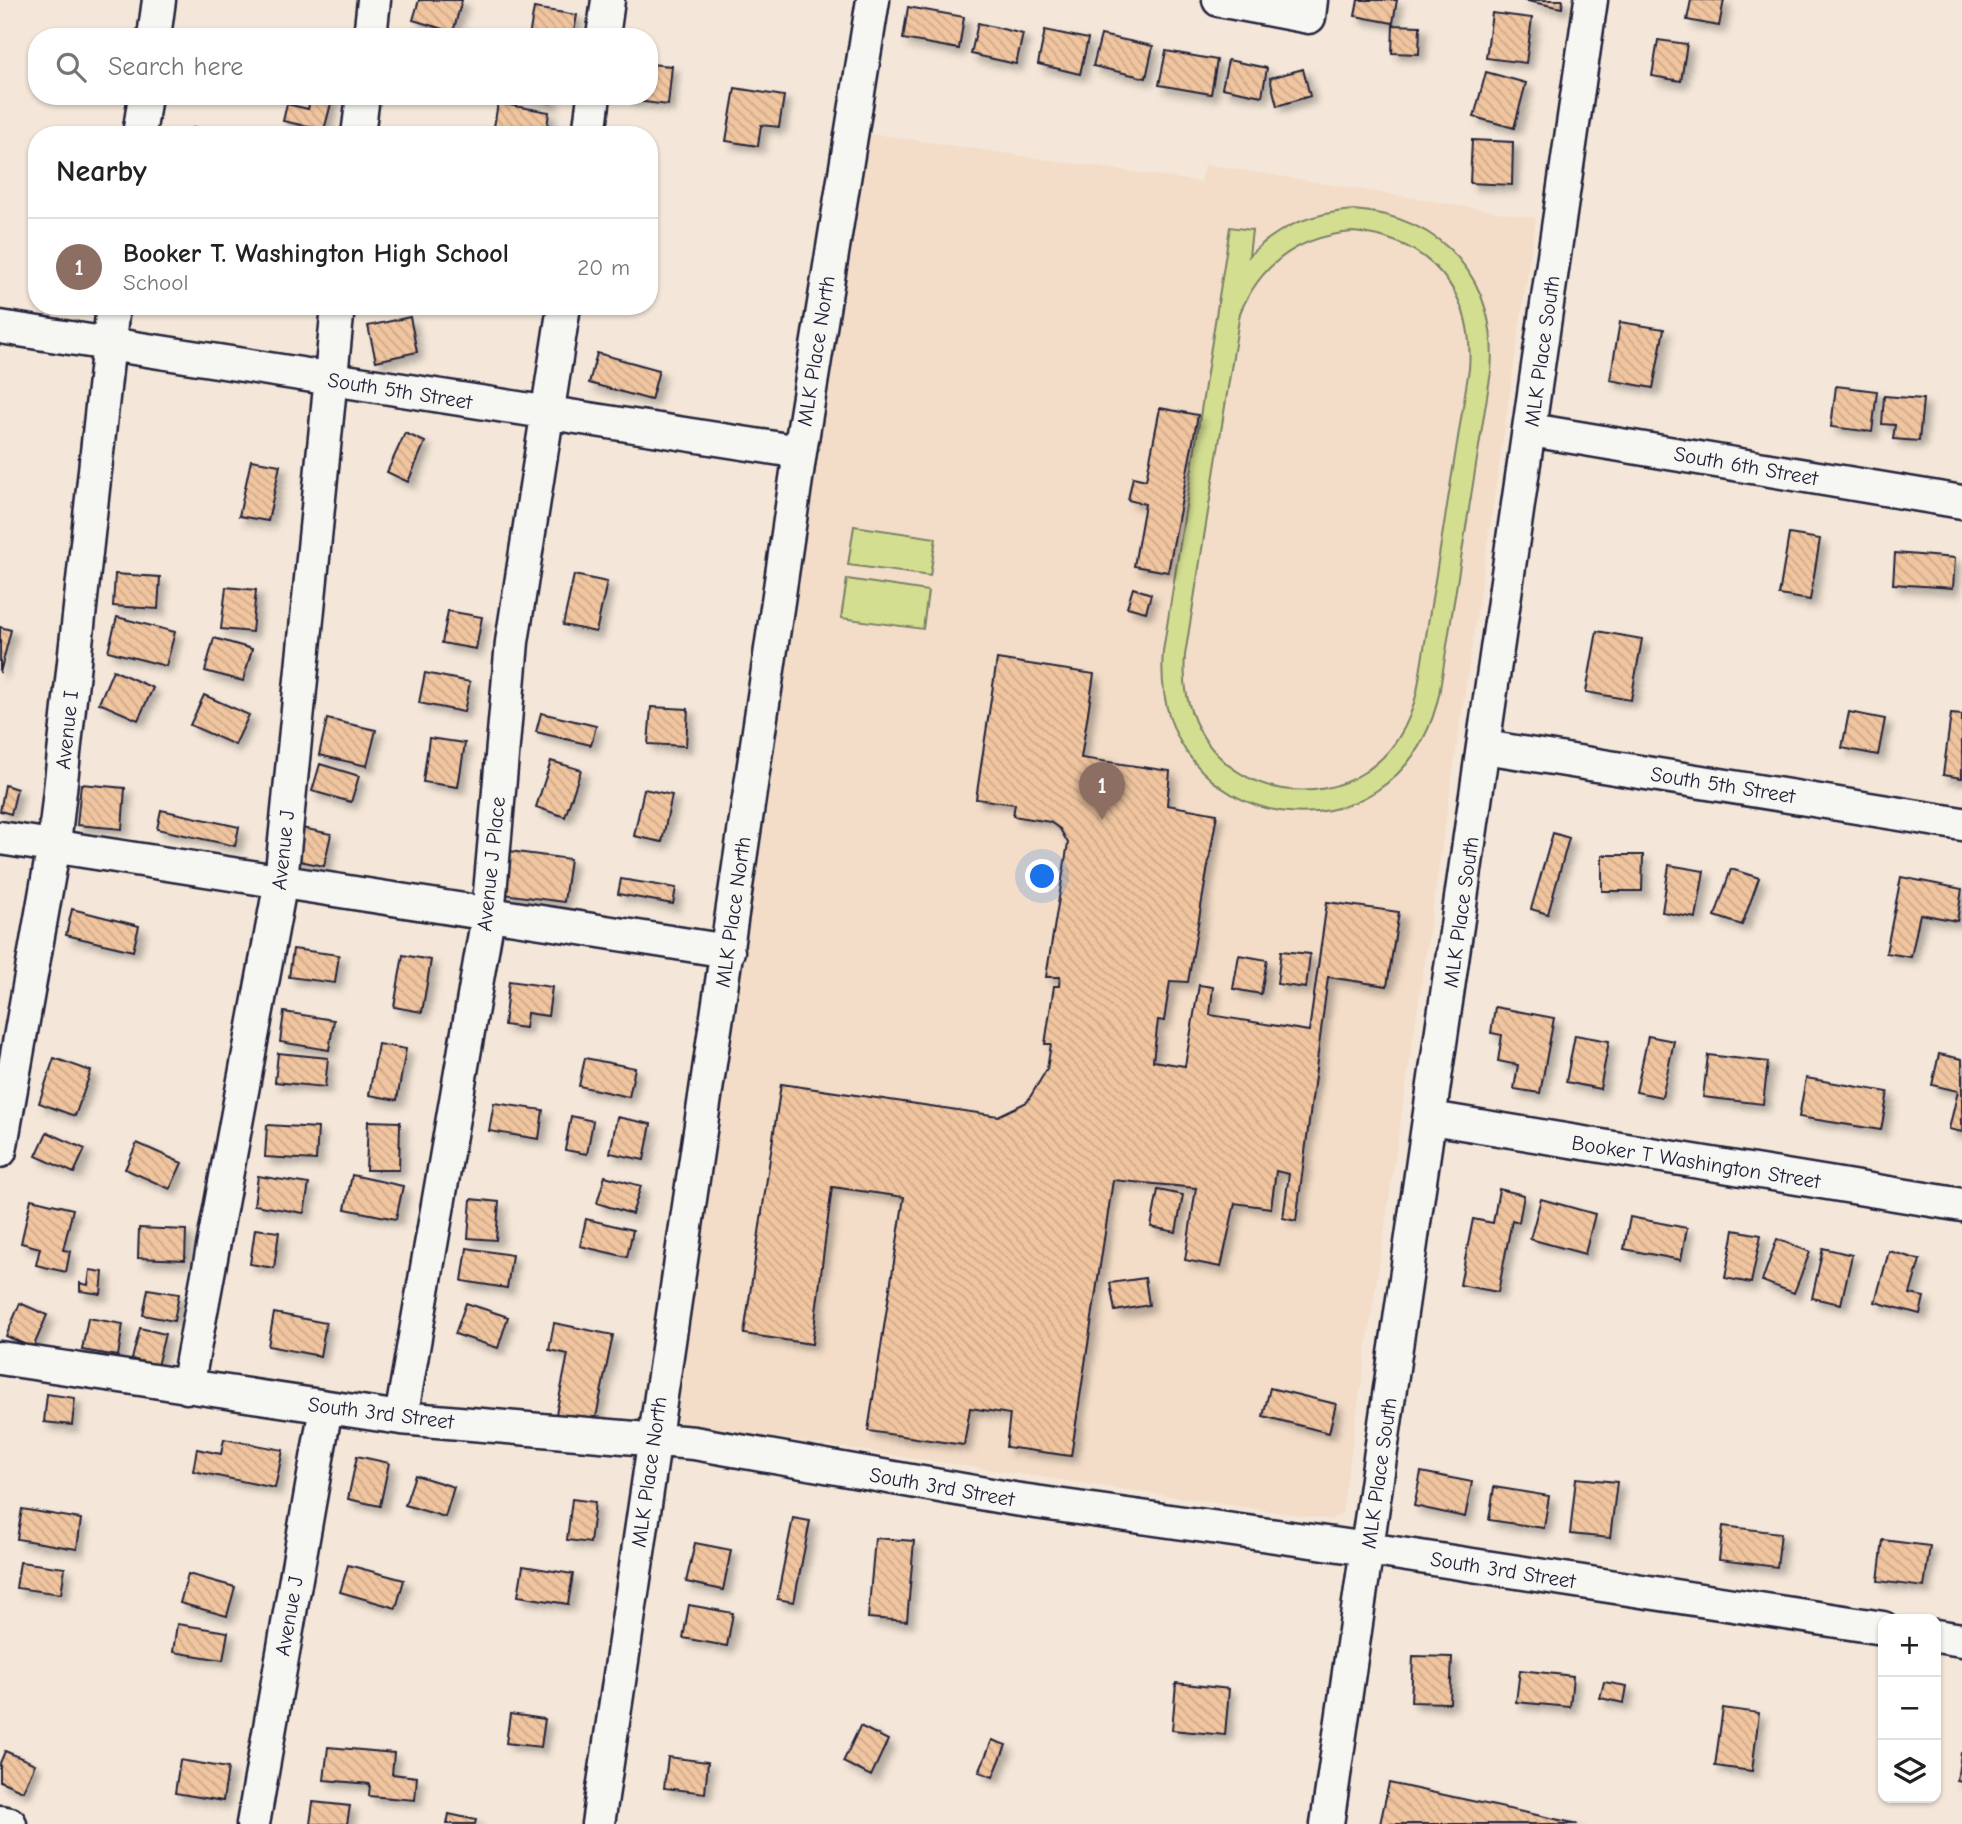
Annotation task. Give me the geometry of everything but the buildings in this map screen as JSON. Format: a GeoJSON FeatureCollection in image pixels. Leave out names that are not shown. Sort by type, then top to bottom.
{"type":"FeatureCollection","features":[{"type":"Feature","properties":{"kind":"street"},"geometry":{"type":"LineString","coordinates":[[155,28],[159,0]]}},
{"type":"Feature","properties":{"kind":"street"},"geometry":{"type":"LineString","coordinates":[[371,28],[374,0]]}},
{"type":"Feature","properties":{"kind":"street"},"geometry":{"type":"LineString","coordinates":[[604,28],[608,0]]}},
{"type":"Feature","properties":{"kind":"street","name":"MLK Place North"},"geometry":{"type":"LineString","coordinates":[[597,1824],[800,452],[873,0]]}},
{"type":"Feature","properties":{"kind":"street"},"geometry":{"type":"LineString","coordinates":[[1219,0],[1310,9]]}},
{"type":"Feature","properties":{"kind":"street","name":"MLK Place South"},"geometry":{"type":"LineString","coordinates":[[1327,1824],[1531,430],[1591,0]]}},
{"type":"Feature","properties":{"kind":"street"},"geometry":{"type":"LineString","coordinates":[[140,126],[144,105]]}},
{"type":"Feature","properties":{"kind":"street"},"geometry":{"type":"LineString","coordinates":[[359,126],[362,105]]}},
{"type":"Feature","properties":{"kind":"street"},"geometry":{"type":"LineString","coordinates":[[590,126],[593,105]]}},
{"type":"Feature","properties":{"kind":"street","name":"Avenue I"},"geometry":{"type":"LineString","coordinates":[[0,1151],[54,845],[113,315]]}},
{"type":"Feature","properties":{"kind":"street","name":"Avenue J"},"geometry":{"type":"LineString","coordinates":[[187,1387],[281,881],[337,315]]}},
{"type":"Feature","properties":{"kind":"street","name":"Avenue J Place"},"geometry":{"type":"LineString","coordinates":[[401,1418],[488,916],[512,642],[563,315]]}},
{"type":"Feature","properties":{"kind":"street","name":"South 5th Street"},"geometry":{"type":"LineString","coordinates":[[0,327],[548,415],[800,452]]}},
{"type":"Feature","properties":{"kind":"street","name":"South 6th Street"},"geometry":{"type":"LineString","coordinates":[[1531,430],[1962,502]]}},
{"type":"Feature","properties":{"kind":"street","name":"South 5th Street"},"geometry":{"type":"LineString","coordinates":[[1485,747],[1962,824]]}},
{"type":"Feature","properties":{"kind":"street"},"geometry":{"type":"LineString","coordinates":[[0,838],[488,916],[728,951]]}},
{"type":"Feature","properties":{"kind":"street","name":"Booker T Washington Street"},"geometry":{"type":"LineString","coordinates":[[1431,1118],[1962,1205]]}},
{"type":"Feature","properties":{"kind":"street","name":"South 3rd Street"},"geometry":{"type":"LineString","coordinates":[[1,1363],[401,1418],[654,1442],[694,1443],[1014,1499],[1368,1549],[1878,1627]]}},
{"type":"Feature","properties":{"kind":"street","name":"Avenue J"},"geometry":{"type":"LineString","coordinates":[[253,1824],[326,1407]]}},
{"type":"Feature","properties":{"kind":"street"},"geometry":{"type":"LineString","coordinates":[[1941,1637],[1962,1640]]}},
{"type":"Feature","properties":{"kind":"street"},"geometry":{"type":"LineString","coordinates":[[0,1822],[10,1824]]}},
{"type":"Feature","properties":{"kind":"shaded area"},"geometry":{"type":"Polygon","coordinates":[[[860,132],[1201,182],[1205,164],[1536,218],[1342,1513],[1331,1520],[668,1422],[860,132]]]}},
{"type":"Feature","properties":{"kind":"green space"},"geometry":{"type":"Polygon","coordinates":[[[1353,210],[1385,215],[1414,225],[1439,240],[1459,259],[1475,282],[1486,309],[1491,339],[1491,372],[1439,695],[1415,753],[1376,791],[1330,810],[1280,811],[1233,795],[1194,762],[1169,714],[1163,651],[1230,227],[1252,230],[1249,256],[1272,237],[1296,223],[1353,210]],[[1353,232],[1316,239],[1299,246],[1271,267],[1259,280],[1240,313],[1185,655],[1190,708],[1211,748],[1244,775],[1283,789],[1325,788],[1364,772],[1396,740],[1417,692],[1469,369],[1469,341],[1464,316],[1455,294],[1442,274],[1425,258],[1380,237],[1353,232]]]}},
{"type":"Feature","properties":{"kind":"green space"},"geometry":{"type":"Polygon","coordinates":[[[854,526],[936,538],[930,576],[848,565],[854,526]]]}},
{"type":"Feature","properties":{"kind":"green space"},"geometry":{"type":"Polygon","coordinates":[[[847,579],[928,591],[923,629],[841,618],[847,579]]]}},
{"type":"Feature","properties":{"kind":"place","name":"Booker T. Washington High School"},"geometry":{"type":"Point","coordinates":[1102,820]}}]}
